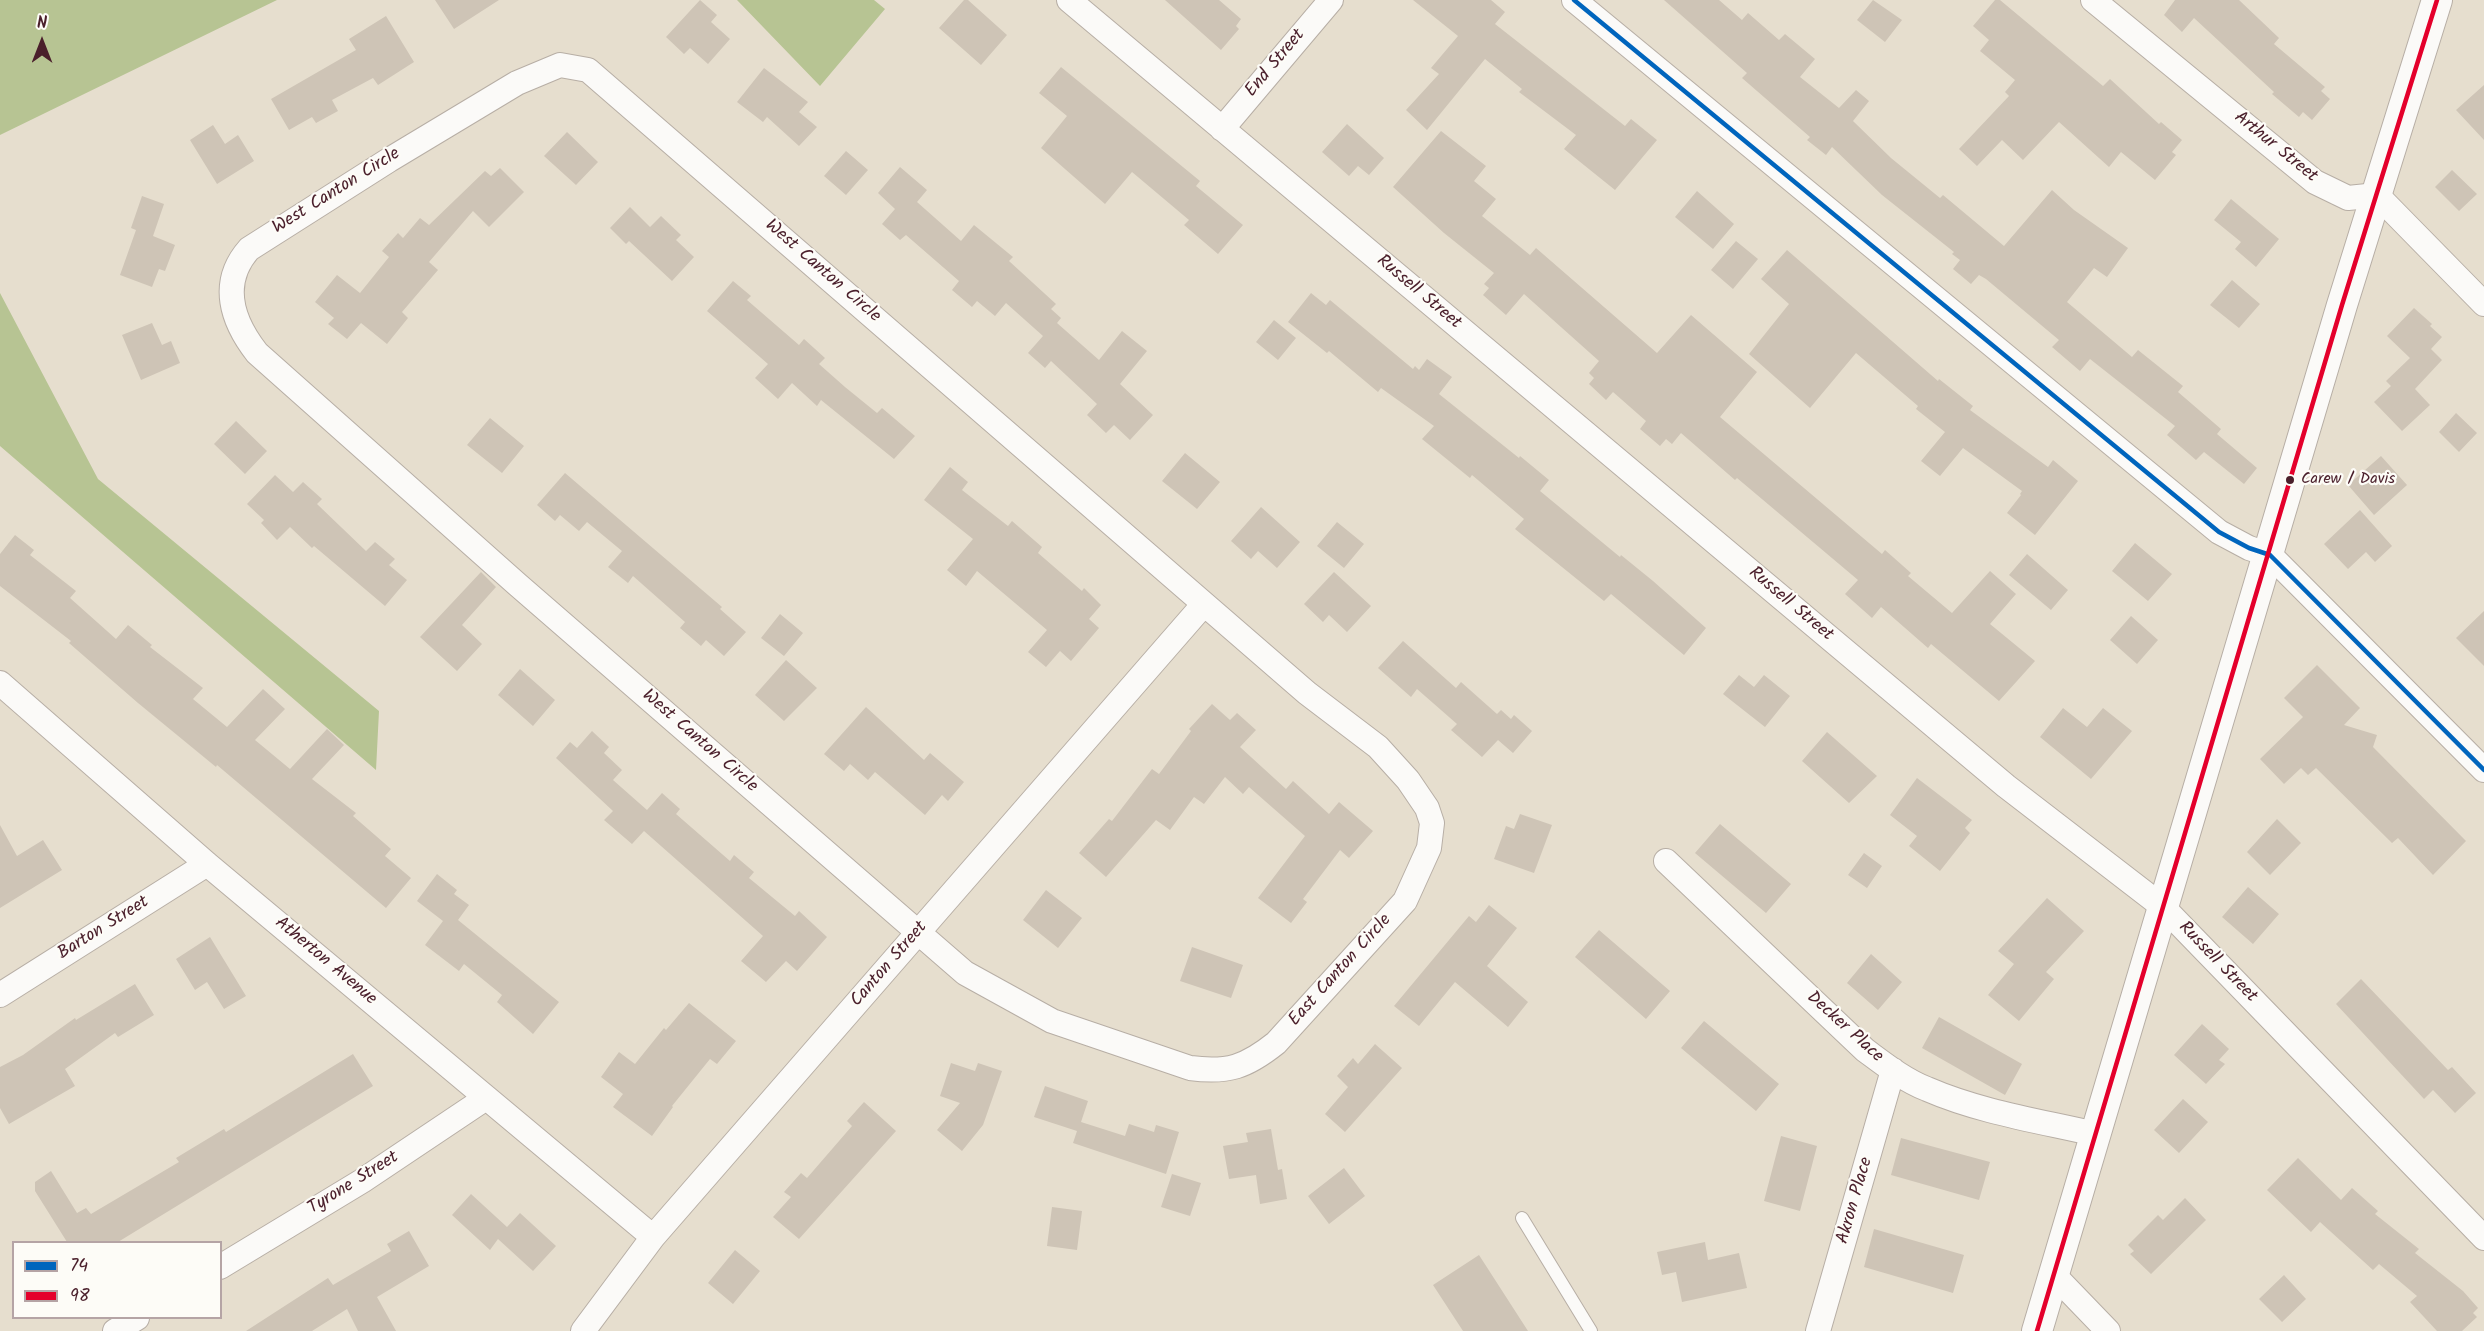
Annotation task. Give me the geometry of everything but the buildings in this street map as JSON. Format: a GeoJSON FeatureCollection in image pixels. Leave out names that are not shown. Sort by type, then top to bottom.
{"type":"FeatureCollection","features":[{"type":"Feature","properties":{"kind":"street","name":"Russell Street"},"geometry":{"type":"LineString","coordinates":[[1069,0],[2006,786],[2163,907],[2484,1238]]}},
{"type":"Feature","properties":{"kind":"street","name":"End Street"},"geometry":{"type":"LineString","coordinates":[[1222,129],[1331,0]]}},
{"type":"Feature","properties":{"kind":"street"},"geometry":{"type":"LineString","coordinates":[[1574,0],[2219,532],[2249,548],[2270,555],[2484,770]]}},
{"type":"Feature","properties":{"kind":"street","name":"Arthur Street"},"geometry":{"type":"LineString","coordinates":[[2093,0],[2315,182],[2348,198],[2376,195]]}},
{"type":"Feature","properties":{"kind":"street"},"geometry":{"type":"LineString","coordinates":[[2037,1331],[2376,195],[2437,0]]}},
{"type":"Feature","properties":{"kind":"street","name":"West Canton Circle"},"geometry":{"type":"LineString","coordinates":[[919,932],[518,585],[257,353],[243,335],[232,304],[232,289],[239,260],[249,249],[275,230],[517,83],[560,65],[588,70],[1204,604]]}},
{"type":"Feature","properties":{"kind":"street"},"geometry":{"type":"LineString","coordinates":[[2376,195],[2484,304]]}},
{"type":"Feature","properties":{"kind":"street","name":"Canton Street"},"geometry":{"type":"LineString","coordinates":[[583,1331],[653,1237],[1204,604]]}},
{"type":"Feature","properties":{"kind":"street","name":"East Canton Circle"},"geometry":{"type":"LineString","coordinates":[[919,932],[965,973],[1052,1021],[1190,1068],[1214,1071],[1250,1062],[1276,1043],[1405,901],[1429,848],[1430,840],[1432,823],[1427,808],[1418,794],[1378,747],[1306,693],[1204,604]]}},
{"type":"Feature","properties":{"kind":"street","name":"Atherton Avenue"},"geometry":{"type":"LineString","coordinates":[[0,683],[207,864],[653,1237]]}},
{"type":"Feature","properties":{"kind":"street","name":"Decker Place"},"geometry":{"type":"LineString","coordinates":[[1666,861],[1865,1050],[1893,1070],[1925,1088],[1968,1104],[2096,1134]]}},
{"type":"Feature","properties":{"kind":"street","name":"Barton Street"},"geometry":{"type":"LineString","coordinates":[[0,995],[207,864]]}},
{"type":"Feature","properties":{"kind":"street","name":"Akron Place"},"geometry":{"type":"LineString","coordinates":[[1818,1331],[1893,1070]]}},
{"type":"Feature","properties":{"kind":"street","name":"Tyrone Street"},"geometry":{"type":"LineString","coordinates":[[222,1266],[362,1181],[486,1098]]}},
{"type":"Feature","properties":{"kind":"street"},"geometry":{"type":"LineString","coordinates":[[2054,1275],[2108,1331]]}},
{"type":"Feature","properties":{"kind":"street"},"geometry":{"type":"LineString","coordinates":[[115,1331],[134,1319]]}},
{"type":"Feature","properties":{"kind":"lane"},"geometry":{"type":"LineString","coordinates":[[1522,1218],[1591,1331]]}},
{"type":"Feature","properties":{"kind":"green space"},"geometry":{"type":"Polygon","coordinates":[[[0,0],[277,0],[0,135],[0,0]]]}},
{"type":"Feature","properties":{"kind":"green space"},"geometry":{"type":"Polygon","coordinates":[[[737,0],[874,0],[885,9],[820,86],[737,0]]]}},
{"type":"Feature","properties":{"kind":"green space"},"geometry":{"type":"Polygon","coordinates":[[[0,293],[98,479],[379,711],[376,770],[0,446],[0,293]]]}},
{"type":"Feature","properties":{"kind":"transit line","name":"74"},"geometry":{"type":"LineString","coordinates":[[1574,0],[2219,532],[2249,548],[2270,555],[2484,770]]}},
{"type":"Feature","properties":{"kind":"transit line","name":"98"},"geometry":{"type":"LineString","coordinates":[[2037,1331],[2342,305],[2437,0]]}},
{"type":"Feature","properties":{"kind":"place","name":"Carew / Davis"},"geometry":{"type":"Point","coordinates":[2290,480]}}]}
